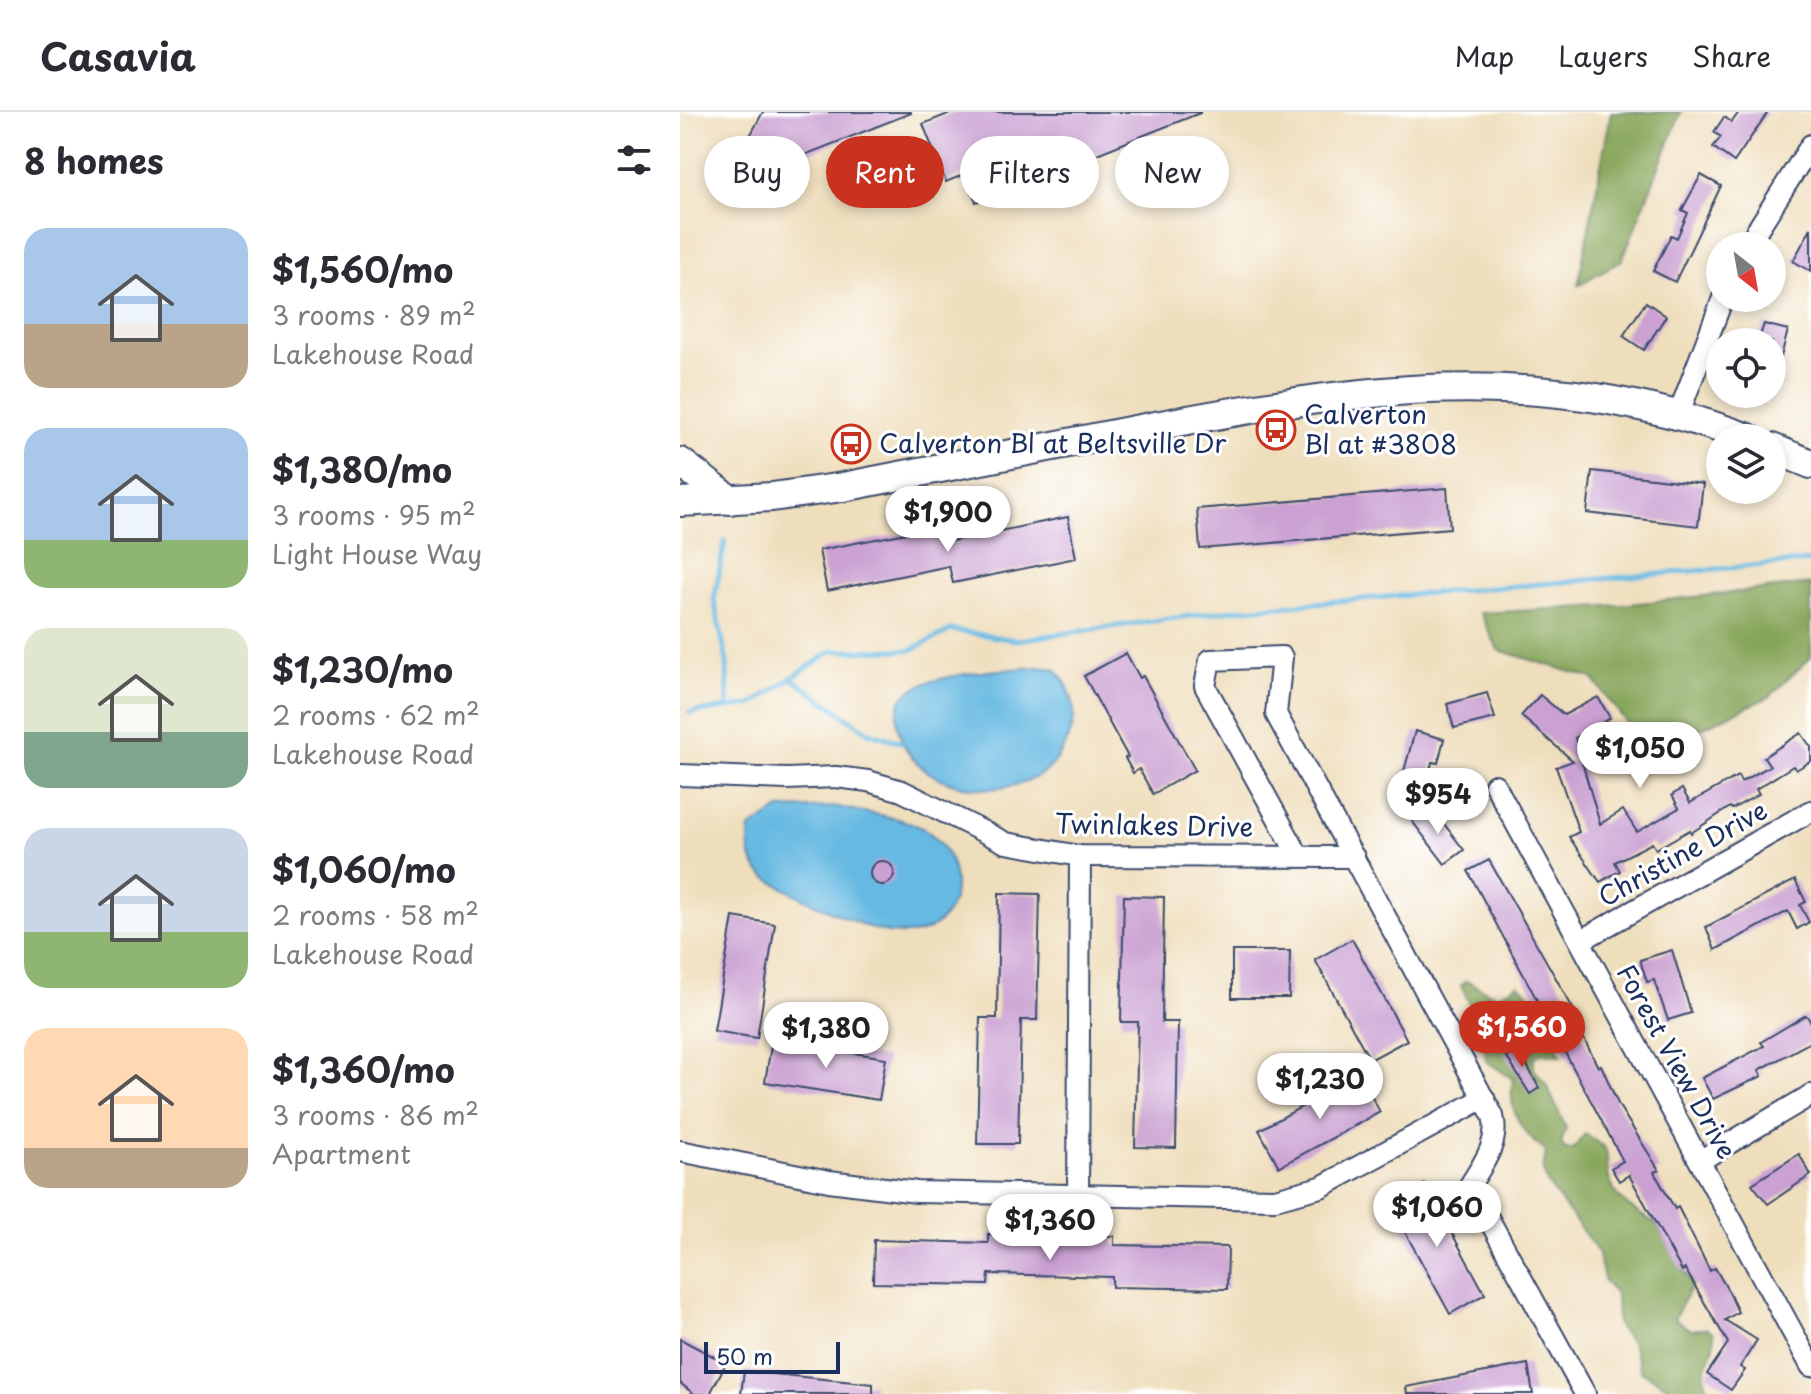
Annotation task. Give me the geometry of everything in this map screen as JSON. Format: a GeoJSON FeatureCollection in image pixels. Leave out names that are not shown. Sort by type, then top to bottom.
{"type":"FeatureCollection","features":[{"type":"Feature","properties":{"kind":"street"},"geometry":{"type":"LineString","coordinates":[[1755,232],[1811,145]]}},
{"type":"Feature","properties":{"kind":"street"},"geometry":{"type":"LineString","coordinates":[[1792,171],[1811,182]]}},
{"type":"Feature","properties":{"kind":"street"},"geometry":{"type":"LineString","coordinates":[[1679,413],[1718,312]]}},
{"type":"Feature","properties":{"kind":"street"},"geometry":{"type":"LineString","coordinates":[[680,502],[730,500],[843,487],[1346,393],[1414,388],[1544,390],[1591,395],[1679,413],[1709,424]]}},
{"type":"Feature","properties":{"kind":"street"},"geometry":{"type":"LineString","coordinates":[[1786,454],[1811,464]]}},
{"type":"Feature","properties":{"kind":"street"},"geometry":{"type":"LineString","coordinates":[[680,462],[730,500]]}},
{"type":"Feature","properties":{"kind":"street"},"geometry":{"type":"LineString","coordinates":[[1298,855],[1205,686],[1210,660],[1282,657],[1276,714],[1493,1116],[1495,1135],[1470,1185],[1585,1394]]}},
{"type":"Feature","properties":{"kind":"street","name":"Twinlakes Drive"},"geometry":{"type":"LineString","coordinates":[[680,775],[787,779],[836,777],[868,781],[902,791],[1006,843],[1080,856],[1354,857]]}},
{"type":"Feature","properties":{"kind":"street","name":"Forest View Drive"},"geometry":{"type":"LineString","coordinates":[[1495,785],[1811,1366]]}},
{"type":"Feature","properties":{"kind":"street","name":"Christine Drive"},"geometry":{"type":"LineString","coordinates":[[1580,941],[1811,811]]}},
{"type":"Feature","properties":{"kind":"street"},"geometry":{"type":"LineString","coordinates":[[1078,1197],[1080,856]]}},
{"type":"Feature","properties":{"kind":"street"},"geometry":{"type":"LineString","coordinates":[[1701,1160],[1811,1095]]}},
{"type":"Feature","properties":{"kind":"street"},"geometry":{"type":"LineString","coordinates":[[680,1151],[797,1175],[917,1192],[1254,1200],[1297,1195],[1321,1187],[1484,1098]]}},
{"type":"Feature","properties":{"kind":"green space"},"geometry":{"type":"Polygon","coordinates":[[[1611,112],[1681,112],[1622,260],[1578,285],[1611,112]]]}},
{"type":"Feature","properties":{"kind":"green space"},"geometry":{"type":"Polygon","coordinates":[[[1811,584],[1811,657],[1769,697],[1697,730],[1640,740],[1592,678],[1498,650],[1480,613],[1621,605],[1811,584]]]}},
{"type":"Feature","properties":{"kind":"green space"},"geometry":{"type":"Polygon","coordinates":[[[1466,981],[1497,996],[1518,984],[1528,992],[1561,1055],[1540,1054],[1534,1058],[1534,1069],[1546,1084],[1566,1128],[1561,1143],[1565,1149],[1573,1149],[1585,1134],[1605,1148],[1608,1174],[1615,1191],[1626,1204],[1655,1223],[1692,1284],[1674,1319],[1691,1330],[1706,1328],[1713,1332],[1713,1349],[1705,1375],[1710,1394],[1670,1394],[1666,1385],[1641,1371],[1632,1343],[1617,1325],[1616,1295],[1605,1282],[1597,1251],[1548,1184],[1543,1171],[1546,1151],[1529,1137],[1514,1111],[1513,1079],[1486,1061],[1483,1031],[1461,986],[1466,981]]]}},
{"type":"Feature","properties":{"kind":"water"},"geometry":{"type":"Polygon","coordinates":[[[1038,667],[1055,669],[1061,676],[1074,709],[1067,740],[1046,771],[1027,781],[981,789],[937,777],[919,765],[906,748],[897,718],[900,704],[907,693],[951,676],[1038,667]]]}},
{"type":"Feature","properties":{"kind":"water"},"geometry":{"type":"Polygon","coordinates":[[[839,807],[916,825],[943,846],[955,877],[950,909],[940,921],[917,933],[878,930],[798,895],[757,869],[750,850],[750,828],[780,809],[839,807]]]}},
{"type":"Feature","properties":{"kind":"building"},"geometry":{"type":"Polygon","coordinates":[[[763,112],[911,112],[853,136],[826,136],[826,146],[810,153],[810,136],[750,136],[763,112]]]}},
{"type":"Feature","properties":{"kind":"building"},"geometry":{"type":"Polygon","coordinates":[[[953,112],[1200,112],[1142,136],[1115,136],[1115,147],[1099,153],[1099,136],[960,136],[960,176],[946,182],[944,136],[928,136],[923,124],[953,112]]]}},
{"type":"Feature","properties":{"kind":"building"},"geometry":{"type":"Polygon","coordinates":[[[1739,112],[1768,112],[1734,162],[1713,147],[1721,137],[1714,132],[1724,117],[1732,122],[1739,112]]]}},
{"type":"Feature","properties":{"kind":"building"},"geometry":{"type":"Polygon","coordinates":[[[1701,175],[1721,186],[1675,282],[1653,271],[1671,235],[1677,238],[1688,213],[1682,210],[1701,175]]]}},
{"type":"Feature","properties":{"kind":"building"},"geometry":{"type":"Polygon","coordinates":[[[1811,228],[1811,271],[1793,261],[1811,228]]]}},
{"type":"Feature","properties":{"kind":"building"},"geometry":{"type":"Polygon","coordinates":[[[1646,302],[1666,316],[1644,350],[1623,336],[1646,302]]]}},
{"type":"Feature","properties":{"kind":"building"},"geometry":{"type":"Polygon","coordinates":[[[1592,471],[1703,484],[1698,526],[1587,513],[1592,471]]]}},
{"type":"Feature","properties":{"kind":"building"},"geometry":{"type":"Polygon","coordinates":[[[1447,488],[1450,528],[1200,549],[1197,509],[1447,488]]]}},
{"type":"Feature","properties":{"kind":"building"},"geometry":{"type":"Polygon","coordinates":[[[1068,517],[1076,558],[953,583],[949,566],[827,591],[819,550],[943,526],[946,542],[1068,517]]]}},
{"type":"Feature","properties":{"kind":"building"},"geometry":{"type":"Polygon","coordinates":[[[1126,653],[1140,678],[1143,676],[1195,770],[1153,794],[1139,769],[1133,773],[1125,758],[1128,757],[1084,676],[1126,653]]]}},
{"type":"Feature","properties":{"kind":"building"},"geometry":{"type":"Polygon","coordinates":[[[1487,693],[1495,718],[1454,728],[1447,704],[1487,693]]]}},
{"type":"Feature","properties":{"kind":"building"},"geometry":{"type":"Polygon","coordinates":[[[1540,695],[1564,715],[1598,697],[1610,718],[1575,738],[1600,824],[1623,810],[1637,832],[1679,808],[1672,795],[1682,789],[1690,803],[1738,776],[1741,782],[1770,766],[1764,757],[1801,733],[1811,747],[1811,761],[1796,770],[1793,766],[1756,789],[1759,794],[1732,809],[1730,807],[1691,833],[1690,830],[1656,849],[1652,843],[1615,862],[1620,871],[1600,882],[1569,837],[1579,832],[1556,767],[1573,761],[1521,716],[1540,695]]]}},
{"type":"Feature","properties":{"kind":"building"},"geometry":{"type":"Polygon","coordinates":[[[1415,731],[1444,739],[1438,763],[1432,762],[1427,782],[1403,775],[1415,731]]]}},
{"type":"Feature","properties":{"kind":"building"},"geometry":{"type":"Polygon","coordinates":[[[1431,807],[1464,850],[1445,864],[1412,821],[1431,807]]]}},
{"type":"Feature","properties":{"kind":"building"},"geometry":{"type":"Polygon","coordinates":[[[1489,860],[1579,1019],[1575,1021],[1598,1067],[1601,1065],[1619,1106],[1659,1170],[1654,1172],[1675,1209],[1678,1207],[1710,1271],[1715,1268],[1730,1294],[1738,1312],[1725,1320],[1757,1340],[1740,1367],[1745,1370],[1731,1390],[1707,1374],[1728,1343],[1685,1269],[1682,1271],[1629,1175],[1619,1181],[1611,1168],[1623,1161],[1468,871],[1489,860]]]}},
{"type":"Feature","properties":{"kind":"building"},"geometry":{"type":"Polygon","coordinates":[[[882,861],[891,864],[894,873],[891,882],[882,885],[873,882],[870,873],[873,864],[882,861]]]}},
{"type":"Feature","properties":{"kind":"building"},"geometry":{"type":"Polygon","coordinates":[[[1795,880],[1806,902],[1800,905],[1809,922],[1797,929],[1788,911],[1715,950],[1706,927],[1795,880]]]}},
{"type":"Feature","properties":{"kind":"building"},"geometry":{"type":"Polygon","coordinates":[[[999,893],[1040,894],[1037,1020],[1021,1020],[1018,1144],[977,1144],[980,1018],[997,1018],[999,893]]]}},
{"type":"Feature","properties":{"kind":"building"},"geometry":{"type":"Polygon","coordinates":[[[1124,896],[1164,897],[1162,1022],[1178,1022],[1176,1148],[1135,1147],[1138,1022],[1121,1022],[1124,896]]]}},
{"type":"Feature","properties":{"kind":"building"},"geometry":{"type":"Polygon","coordinates":[[[733,917],[775,924],[757,1038],[714,1031],[733,917]]]}},
{"type":"Feature","properties":{"kind":"building"},"geometry":{"type":"Polygon","coordinates":[[[1352,939],[1407,1040],[1370,1060],[1315,960],[1352,939]]]}},
{"type":"Feature","properties":{"kind":"building"},"geometry":{"type":"Polygon","coordinates":[[[1672,950],[1691,1013],[1668,1020],[1654,980],[1647,982],[1640,960],[1672,950]]]}},
{"type":"Feature","properties":{"kind":"building"},"geometry":{"type":"Polygon","coordinates":[[[1232,951],[1290,951],[1289,998],[1232,998],[1232,951]]]}},
{"type":"Feature","properties":{"kind":"building"},"geometry":{"type":"Polygon","coordinates":[[[1806,1015],[1811,1022],[1811,1042],[1759,1070],[1762,1076],[1713,1099],[1702,1078],[1764,1046],[1761,1042],[1806,1015]]]}},
{"type":"Feature","properties":{"kind":"building"},"geometry":{"type":"Polygon","coordinates":[[[772,1040],[886,1058],[879,1100],[765,1082],[772,1040]]]}},
{"type":"Feature","properties":{"kind":"building"},"geometry":{"type":"Polygon","coordinates":[[[1517,1046],[1539,1088],[1530,1094],[1504,1053],[1517,1046]]]}},
{"type":"Feature","properties":{"kind":"building"},"geometry":{"type":"Polygon","coordinates":[[[1360,1075],[1380,1112],[1279,1167],[1259,1130],[1360,1075]]]}},
{"type":"Feature","properties":{"kind":"building"},"geometry":{"type":"Polygon","coordinates":[[[1799,1154],[1811,1175],[1768,1204],[1752,1184],[1799,1154]]]}},
{"type":"Feature","properties":{"kind":"building"},"geometry":{"type":"Polygon","coordinates":[[[1425,1184],[1485,1294],[1450,1314],[1389,1203],[1425,1184]]]}},
{"type":"Feature","properties":{"kind":"building"},"geometry":{"type":"Polygon","coordinates":[[[988,1234],[1114,1236],[1114,1245],[1228,1247],[1227,1289],[1112,1287],[1112,1277],[989,1274],[988,1285],[873,1283],[874,1240],[988,1243],[988,1234]]]}},
{"type":"Feature","properties":{"kind":"building"},"geometry":{"type":"Polygon","coordinates":[[[680,1339],[726,1363],[710,1394],[694,1394],[680,1383],[680,1339]]]}},
{"type":"Feature","properties":{"kind":"building"},"geometry":{"type":"Polygon","coordinates":[[[1528,1364],[1533,1394],[1407,1394],[1406,1387],[1528,1364]]]}},
{"type":"Feature","properties":{"kind":"building"},"geometry":{"type":"Polygon","coordinates":[[[744,1371],[873,1384],[873,1394],[741,1394],[744,1371]]]}},
{"type":"Feature","properties":{"kind":"waterway"},"geometry":{"type":"LineString","coordinates":[[725,541],[714,600],[727,662],[728,708]]}},
{"type":"Feature","properties":{"kind":"waterway"},"geometry":{"type":"LineString","coordinates":[[689,713],[751,705],[832,651],[911,650],[951,630],[1016,640],[1233,610],[1811,561]]}},
{"type":"Feature","properties":{"kind":"waterway"},"geometry":{"type":"LineString","coordinates":[[791,678],[868,732],[901,742]]}},
{"type":"Feature","properties":{"kind":"place","name":"Calverton Bl at #3808"},"geometry":{"type":"Point","coordinates":[1276,430]}},
{"type":"Feature","properties":{"kind":"place","name":"Calverton Bl at Beltsville Dr"},"geometry":{"type":"Point","coordinates":[851,444]}}]}
